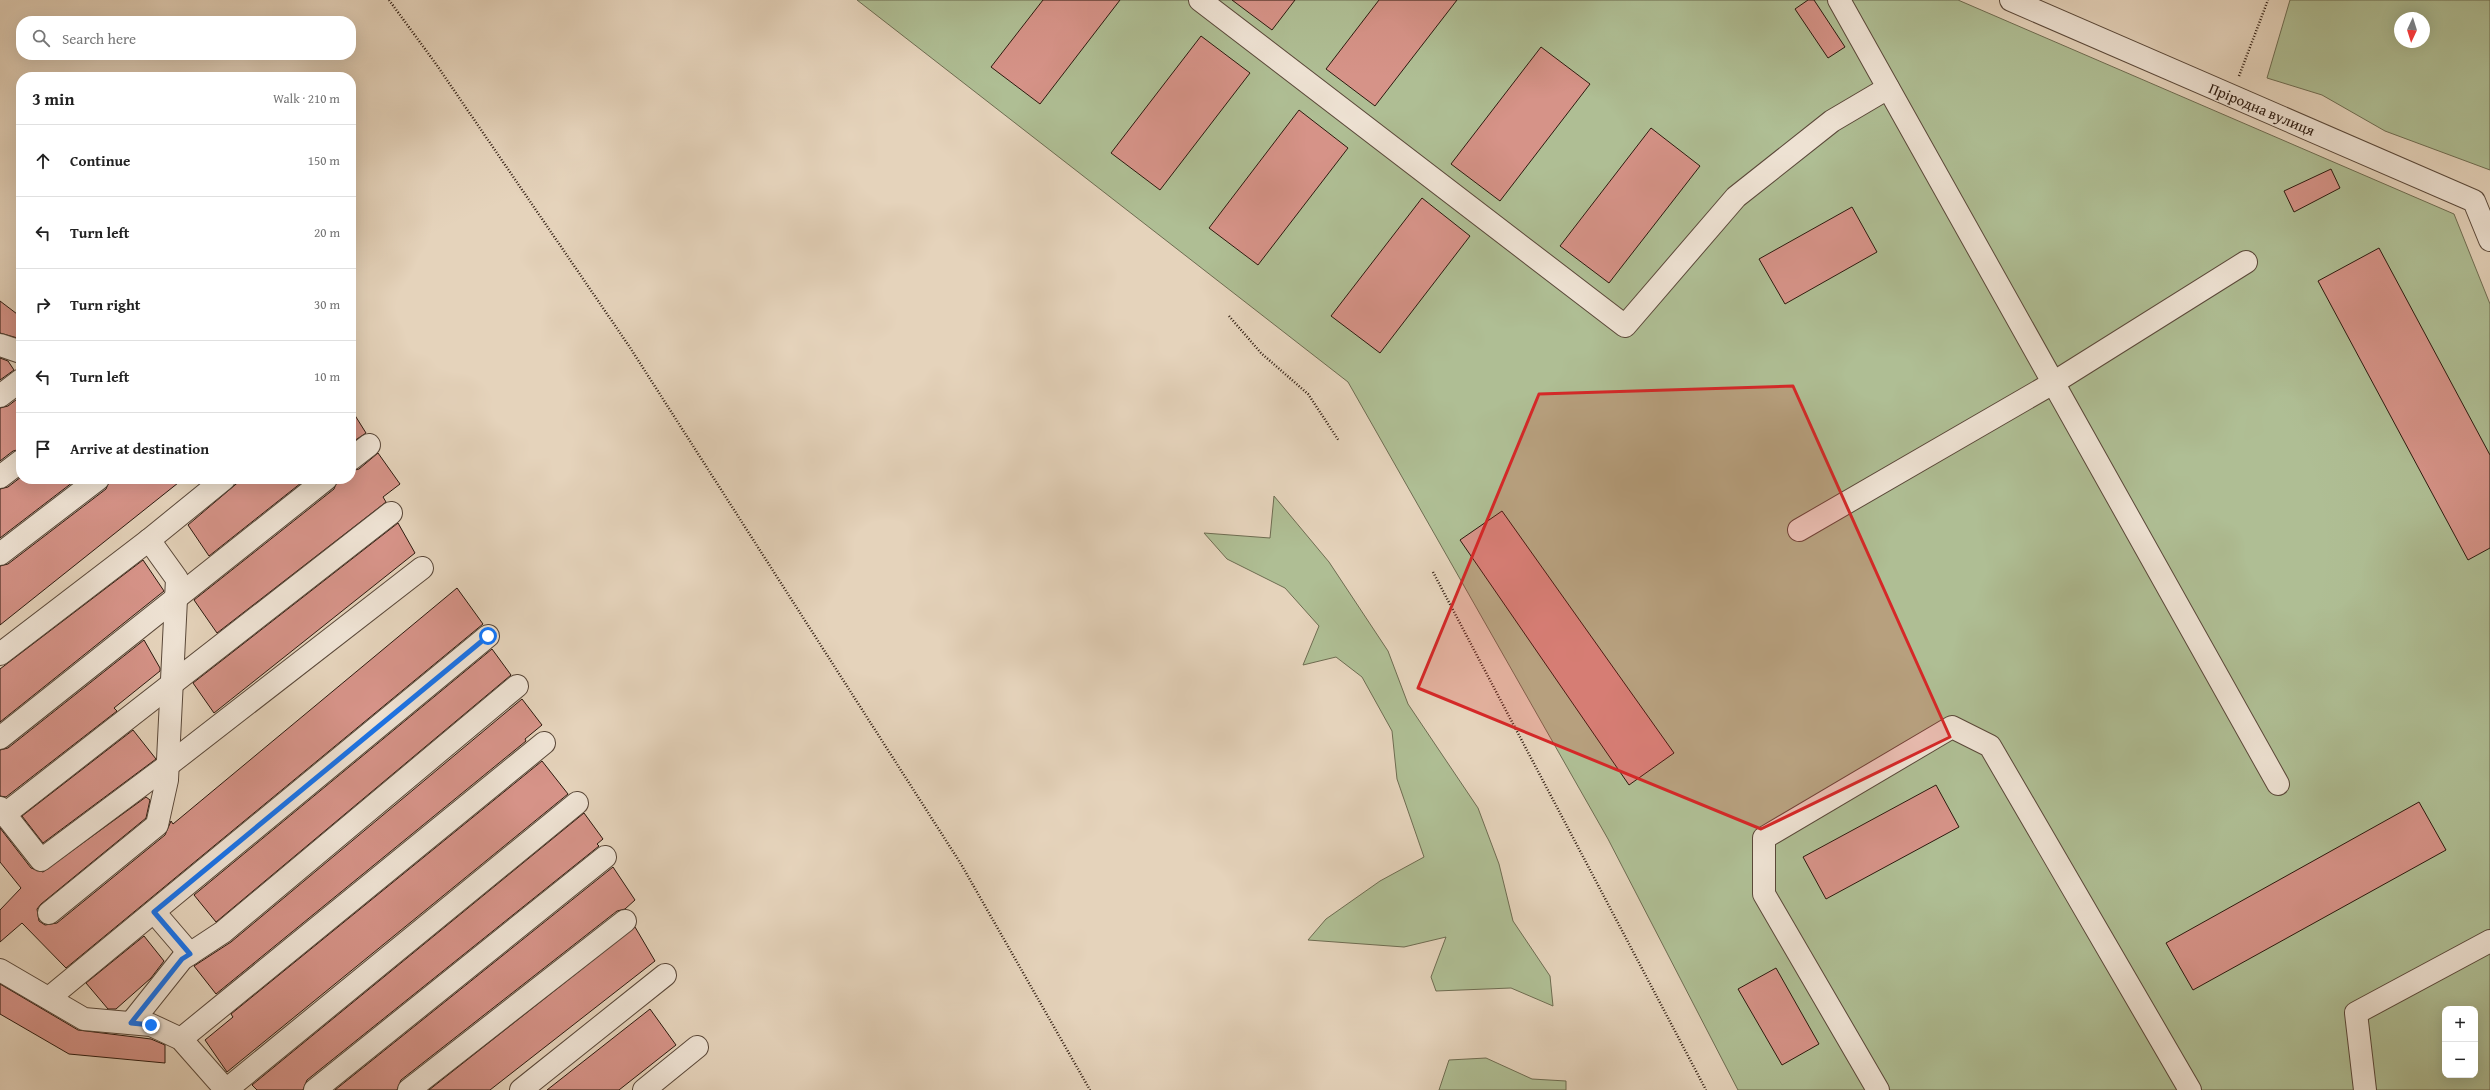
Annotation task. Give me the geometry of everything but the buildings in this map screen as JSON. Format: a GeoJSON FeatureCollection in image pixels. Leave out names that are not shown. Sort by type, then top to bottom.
{"type":"FeatureCollection","features":[{"type":"Feature","properties":{"kind":"street"},"geometry":{"type":"LineString","coordinates":[[1200,0],[1625,326],[1736,197],[1832,121],[1888,88]]}},
{"type":"Feature","properties":{"kind":"street"},"geometry":{"type":"LineString","coordinates":[[1839,0],[2278,784]]}},
{"type":"Feature","properties":{"kind":"street","name":"Пріродна вулиця"},"geometry":{"type":"LineString","coordinates":[[2011,0],[2482,204],[2490,240]]}},
{"type":"Feature","properties":{"kind":"street"},"geometry":{"type":"LineString","coordinates":[[1799,530],[2053,383],[2246,262]]}},
{"type":"Feature","properties":{"kind":"street"},"geometry":{"type":"LineString","coordinates":[[0,345],[16,350]]}},
{"type":"Feature","properties":{"kind":"street"},"geometry":{"type":"LineString","coordinates":[[0,396],[16,384]]}},
{"type":"Feature","properties":{"kind":"street"},"geometry":{"type":"LineString","coordinates":[[356,455],[369,445]]}},
{"type":"Feature","properties":{"kind":"street"},"geometry":{"type":"LineString","coordinates":[[0,477],[16,465]]}},
{"type":"Feature","properties":{"kind":"street"},"geometry":{"type":"LineString","coordinates":[[0,554],[91,484]]}},
{"type":"Feature","properties":{"kind":"street"},"geometry":{"type":"LineString","coordinates":[[0,654],[149,540],[218,484]]}},
{"type":"Feature","properties":{"kind":"street"},"geometry":{"type":"LineString","coordinates":[[0,738],[320,484]]}},
{"type":"Feature","properties":{"kind":"street"},"geometry":{"type":"LineString","coordinates":[[392,513],[171,684],[3,811],[41,860],[167,766],[422,568]]}},
{"type":"Feature","properties":{"kind":"street"},"geometry":{"type":"LineString","coordinates":[[49,913],[157,825],[167,766],[177,580],[149,540]]}},
{"type":"Feature","properties":{"kind":"street"},"geometry":{"type":"LineString","coordinates":[[49,998],[488,636]]}},
{"type":"Feature","properties":{"kind":"street"},"geometry":{"type":"LineString","coordinates":[[131,1023],[182,959],[223,932],[517,686]]}},
{"type":"Feature","properties":{"kind":"street"},"geometry":{"type":"LineString","coordinates":[[1878,1090],[1764,894],[1764,838],[1952,727],[1990,746],[2190,1090]]}},
{"type":"Feature","properties":{"kind":"street"},"geometry":{"type":"LineString","coordinates":[[181,1040],[544,743]]}},
{"type":"Feature","properties":{"kind":"street"},"geometry":{"type":"LineString","coordinates":[[0,970],[84,1019],[151,1025],[181,1040],[226,1090],[577,803]]}},
{"type":"Feature","properties":{"kind":"street"},"geometry":{"type":"LineString","coordinates":[[315,1090],[605,857]]}},
{"type":"Feature","properties":{"kind":"street"},"geometry":{"type":"LineString","coordinates":[[154,912],[190,954]]}},
{"type":"Feature","properties":{"kind":"street"},"geometry":{"type":"LineString","coordinates":[[409,1090],[625,921]]}},
{"type":"Feature","properties":{"kind":"street"},"geometry":{"type":"LineString","coordinates":[[2365,1090],[2356,1013],[2490,941]]}},
{"type":"Feature","properties":{"kind":"street"},"geometry":{"type":"LineString","coordinates":[[522,1090],[665,975]]}},
{"type":"Feature","properties":{"kind":"street"},"geometry":{"type":"LineString","coordinates":[[644,1090],[697,1047]]}},
{"type":"Feature","properties":{"kind":"path"},"geometry":{"type":"LineString","coordinates":[[389,0],[436,64],[634,352],[961,864],[1090,1090]]}},
{"type":"Feature","properties":{"kind":"path"},"geometry":{"type":"LineString","coordinates":[[2232,96],[2268,0]]}},
{"type":"Feature","properties":{"kind":"path"},"geometry":{"type":"LineString","coordinates":[[1230,316],[1261,353],[1308,394],[1339,441]]}},
{"type":"Feature","properties":{"kind":"path"},"geometry":{"type":"LineString","coordinates":[[1432,572],[1706,1090]]}},
{"type":"Feature","properties":{"kind":"highlighted area"},"geometry":{"type":"Polygon","coordinates":[[[1793,386],[1950,737],[1761,829],[1418,688],[1539,394],[1793,386]]]}},
{"type":"Feature","properties":{"kind":"green space"},"geometry":{"type":"Polygon","coordinates":[[[857,0],[1958,0],[2454,214],[2490,304],[2490,1090],[1738,1090],[1608,839],[1348,382],[857,0]]]}},
{"type":"Feature","properties":{"kind":"green space"},"geometry":{"type":"Polygon","coordinates":[[[2290,0],[2490,0],[2490,170],[2385,131],[2322,95],[2267,78],[2290,0]]]}},
{"type":"Feature","properties":{"kind":"green space"},"geometry":{"type":"Polygon","coordinates":[[[1274,496],[1329,562],[1388,651],[1408,704],[1478,808],[1499,864],[1513,921],[1550,976],[1553,1006],[1511,988],[1436,991],[1431,977],[1446,937],[1404,947],[1308,940],[1326,919],[1380,881],[1424,857],[1397,779],[1392,731],[1362,677],[1336,657],[1303,665],[1319,626],[1285,588],[1227,559],[1204,533],[1270,538],[1274,496]]]}},
{"type":"Feature","properties":{"kind":"green space"},"geometry":{"type":"Polygon","coordinates":[[[1486,1058],[1532,1079],[1566,1081],[1566,1090],[1439,1090],[1449,1060],[1486,1058]]]}},
{"type":"Feature","properties":{"kind":"route"},"geometry":{"type":"LineString","coordinates":[[151,1025],[131,1023],[182,959],[190,954],[154,912],[488,636]]}}]}
